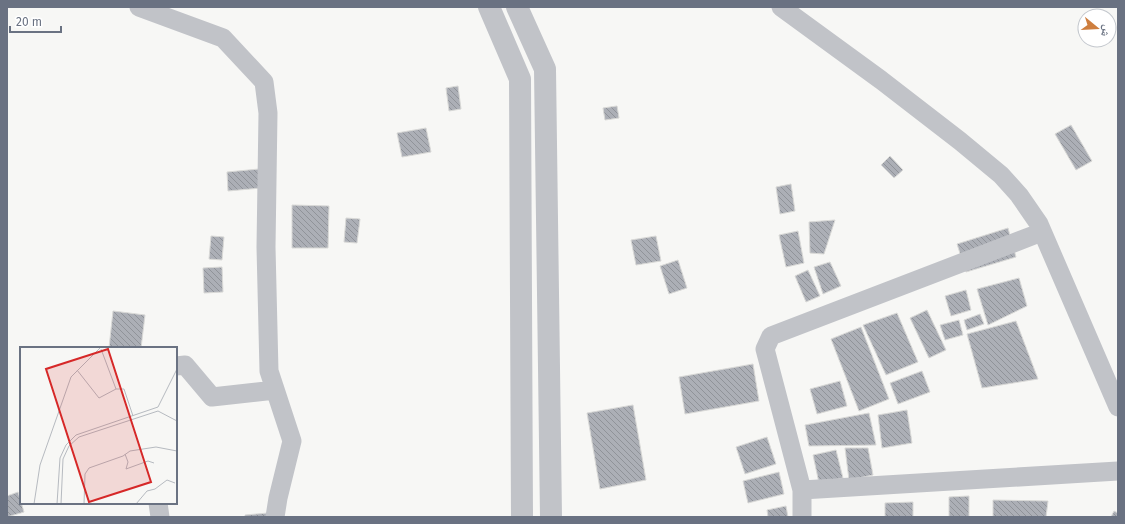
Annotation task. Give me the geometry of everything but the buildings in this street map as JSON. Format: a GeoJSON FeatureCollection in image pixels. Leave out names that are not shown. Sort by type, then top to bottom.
{"type":"FeatureCollection","features":[{"type":"Feature","properties":{"kind":"street"},"geometry":{"type":"LineString","coordinates":[[139,7],[223,38],[264,82],[268,113],[266,247],[269,371],[292,441],[278,498],[275,517]]}},
{"type":"Feature","properties":{"kind":"street"},"geometry":{"type":"LineString","coordinates":[[489,7],[520,79],[522,517]]}},
{"type":"Feature","properties":{"kind":"street"},"geometry":{"type":"LineString","coordinates":[[516,7],[545,69],[551,517]]}},
{"type":"Feature","properties":{"kind":"street"},"geometry":{"type":"LineString","coordinates":[[781,7],[881,80],[960,141],[1001,175],[1019,195],[1039,224],[1118,407]]}},
{"type":"Feature","properties":{"kind":"street"},"geometry":{"type":"LineString","coordinates":[[802,517],[802,490],[765,349],[770,336],[1042,232]]}},
{"type":"Feature","properties":{"kind":"street"},"geometry":{"type":"LineString","coordinates":[[177,366],[184,365],[212,397],[275,390]]}},
{"type":"Feature","properties":{"kind":"street"},"geometry":{"type":"LineString","coordinates":[[802,490],[1118,471]]}},
{"type":"Feature","properties":{"kind":"street"},"geometry":{"type":"LineString","coordinates":[[158,504],[160,517]]}}]}
